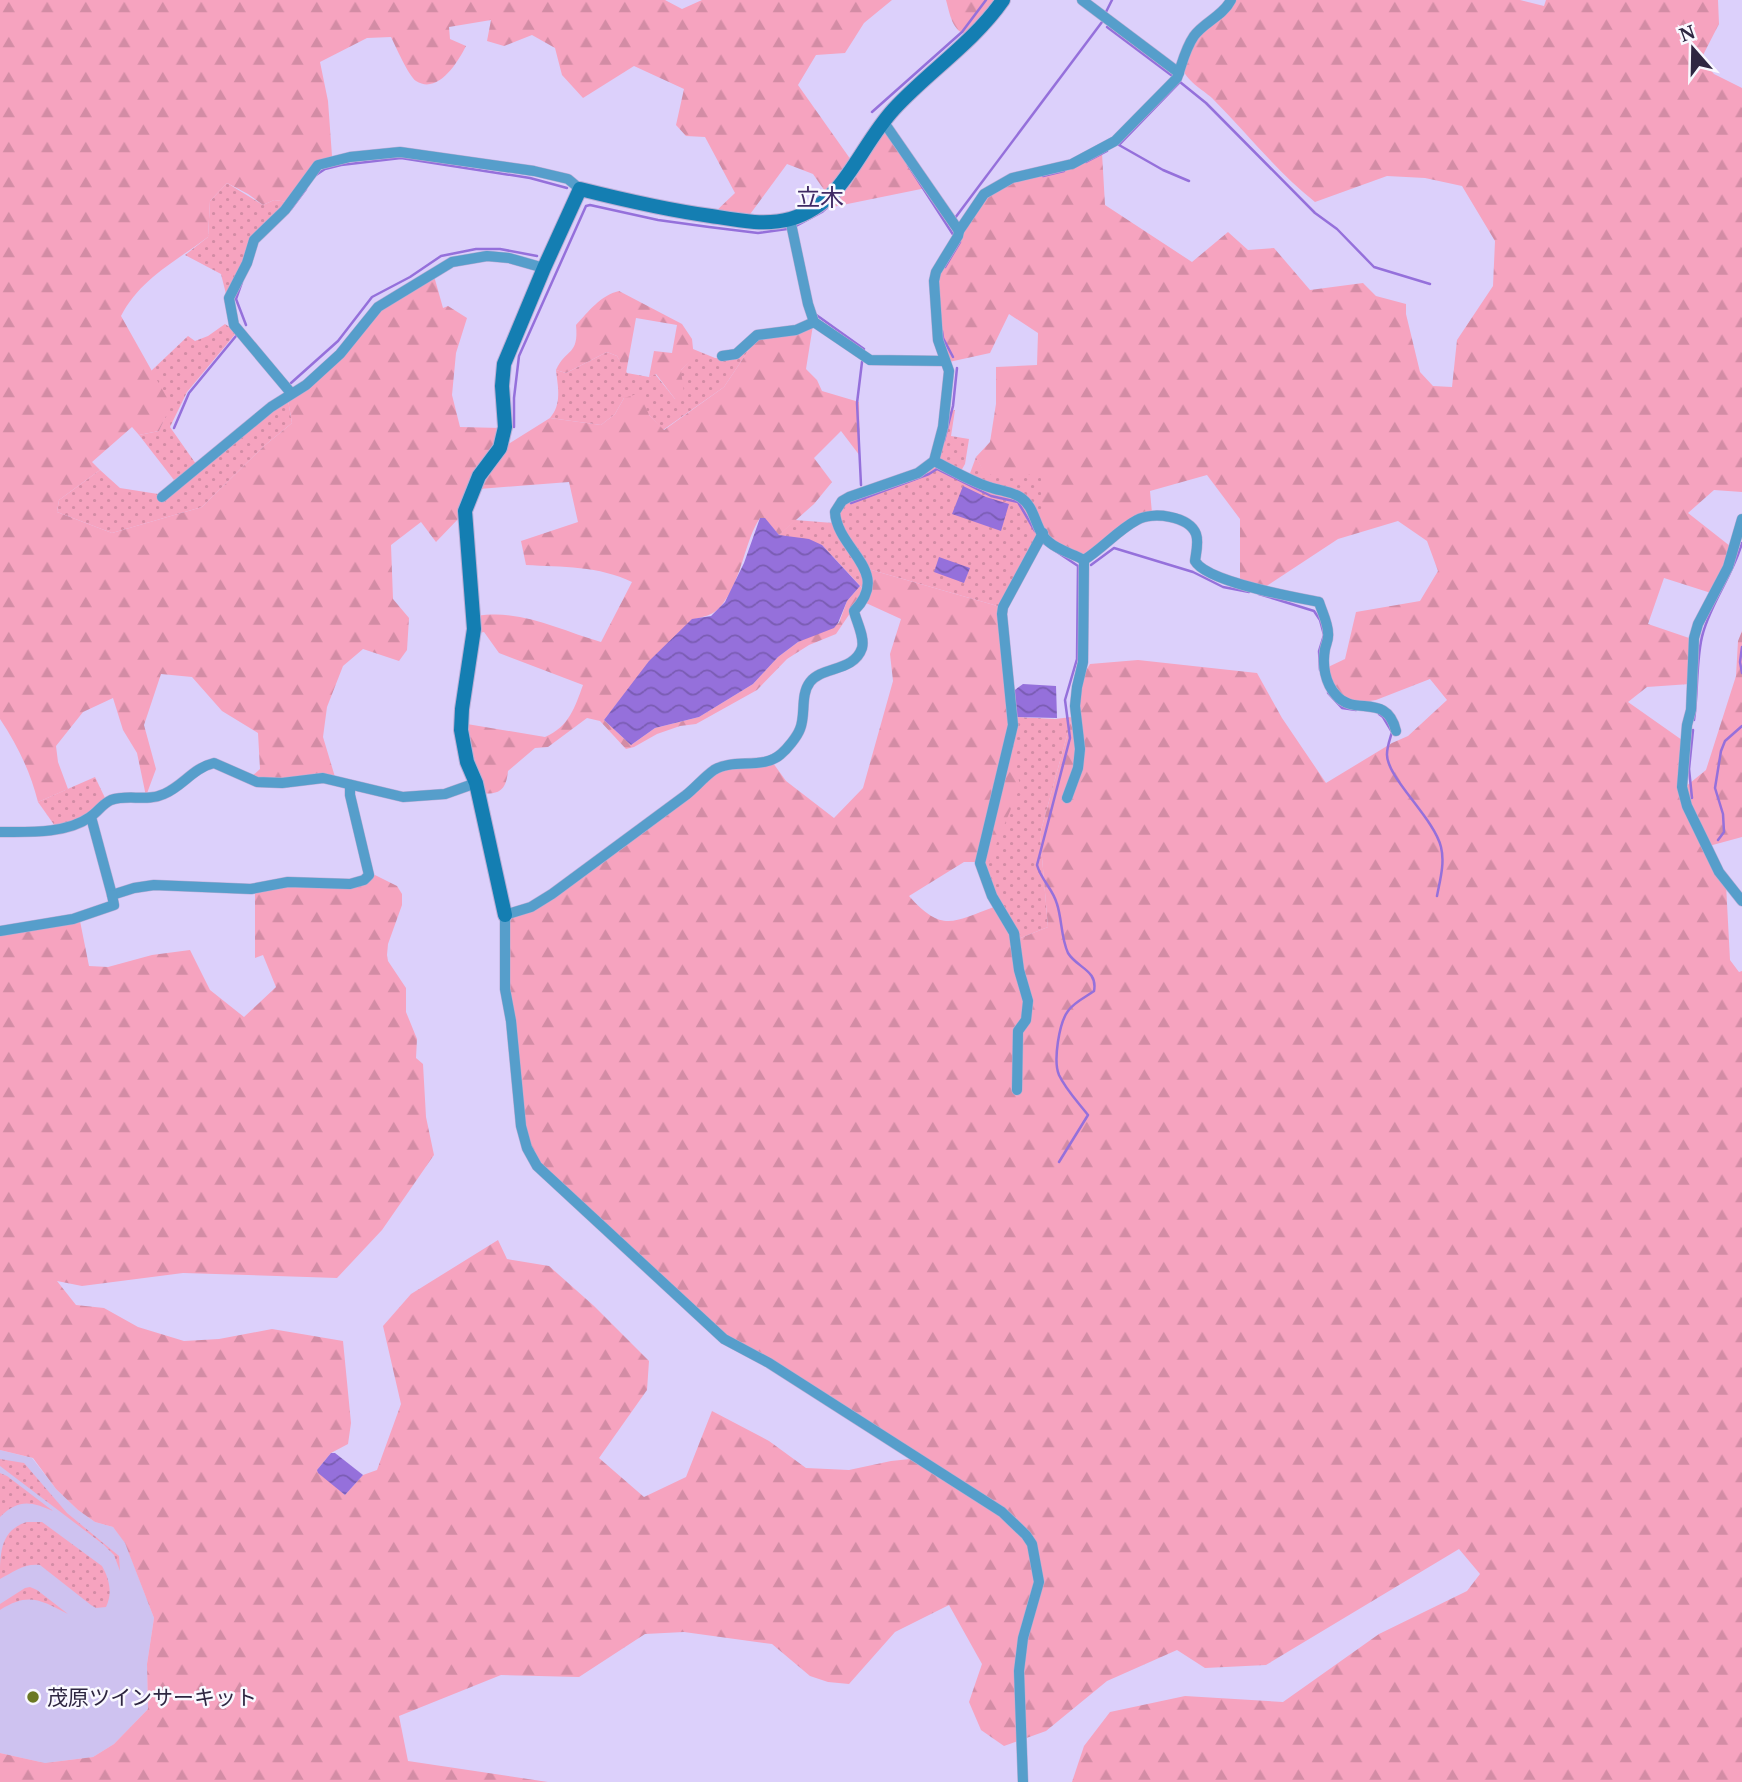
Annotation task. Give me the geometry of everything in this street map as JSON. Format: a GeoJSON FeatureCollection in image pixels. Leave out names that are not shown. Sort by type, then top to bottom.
{"type":"FeatureCollection","features":[{"type":"Feature","properties":{"kind":"street"},"geometry":{"type":"LineString","coordinates":[[291,393],[234,325],[229,298],[247,263],[254,240],[285,210],[318,165],[350,157],[400,152],[536,171],[568,178],[580,189],[662,209],[739,221],[790,219],[822,203],[835,191],[883,121],[929,74],[971,40],[1003,0]]}},
{"type":"Feature","properties":{"kind":"street"},"geometry":{"type":"LineString","coordinates":[[1082,0],[1179,73]]}},
{"type":"Feature","properties":{"kind":"street"},"geometry":{"type":"LineString","coordinates":[[505,915],[531,907],[552,894],[714,771],[723,766],[775,759],[782,753],[800,729],[809,683],[814,678],[846,666],[862,648],[854,611],[867,594],[866,571],[838,527],[835,512],[842,501],[849,497],[918,472],[934,461],[943,427],[949,371],[938,340],[934,281],[936,271],[984,194],[999,183],[1072,164],[1115,141],[1177,78],[1194,36],[1217,17],[1231,0]]}},
{"type":"Feature","properties":{"kind":"street"},"geometry":{"type":"LineString","coordinates":[[883,121],[957,236]]}},
{"type":"Feature","properties":{"kind":"street"},"geometry":{"type":"LineString","coordinates":[[580,189],[504,365],[502,386],[505,426],[500,448],[479,476],[465,510],[474,629],[461,730],[467,762],[476,783],[505,915],[505,989],[511,1021],[521,1126],[527,1148],[537,1166],[724,1339],[769,1363],[1002,1512],[1026,1535],[1035,1555],[1039,1583],[1023,1638],[1018,1671],[1023,1782]]}},
{"type":"Feature","properties":{"kind":"street"},"geometry":{"type":"LineString","coordinates":[[790,219],[814,321],[870,360],[945,361]]}},
{"type":"Feature","properties":{"kind":"street"},"geometry":{"type":"LineString","coordinates":[[162,497],[291,393],[306,385],[340,354],[378,307],[452,261],[487,256],[509,258],[544,268]]}},
{"type":"Feature","properties":{"kind":"street"},"geometry":{"type":"LineString","coordinates":[[722,356],[736,354],[757,335],[796,330],[814,321]]}},
{"type":"Feature","properties":{"kind":"street"},"geometry":{"type":"LineString","coordinates":[[934,461],[975,481],[1022,498],[1031,506],[1042,533],[1049,542],[1084,559]]}},
{"type":"Feature","properties":{"kind":"street"},"geometry":{"type":"LineString","coordinates":[[1084,559],[1099,551],[1143,517],[1184,520],[1196,532],[1198,540],[1195,561],[1202,570],[1224,580],[1318,602],[1329,631],[1324,666],[1332,690],[1343,702],[1352,706],[1370,705],[1384,711],[1394,722],[1395,731]]}},
{"type":"Feature","properties":{"kind":"street"},"geometry":{"type":"LineString","coordinates":[[1742,519],[1728,567],[1698,624],[1694,638],[1691,710],[1686,725],[1682,787],[1687,806],[1719,872],[1742,901]]}},
{"type":"Feature","properties":{"kind":"street"},"geometry":{"type":"LineString","coordinates":[[1017,1090],[1018,1031],[1026,1020],[1028,1001],[1019,970],[1014,933],[992,896],[980,863],[1013,725],[1003,607],[1042,533]]}},
{"type":"Feature","properties":{"kind":"street"},"geometry":{"type":"LineString","coordinates":[[1067,798],[1078,768],[1080,749],[1075,706],[1083,662],[1084,559]]}},
{"type":"Feature","properties":{"kind":"street"},"geometry":{"type":"LineString","coordinates":[[0,832],[59,828],[91,817],[108,801],[148,799],[171,791],[198,768],[214,763],[257,782],[282,783],[323,778],[402,797],[445,794],[476,783]]}},
{"type":"Feature","properties":{"kind":"street"},"geometry":{"type":"LineString","coordinates":[[112,895],[154,885],[251,889],[288,882],[350,884],[365,880],[369,875],[350,785]]}},
{"type":"Feature","properties":{"kind":"street"},"geometry":{"type":"LineString","coordinates":[[0,932],[73,919],[114,905],[91,817]]}},
{"type":"Feature","properties":{"kind":"shaded area"},"geometry":{"type":"Polygon","coordinates":[[[0,1450],[32,1458],[56,1489],[78,1510],[95,1522],[113,1527],[125,1542],[154,1618],[147,1664],[148,1709],[114,1744],[93,1757],[45,1763],[0,1753],[0,1450]]]}},
{"type":"Feature","properties":{"kind":"green space"},"geometry":{"type":"Polygon","coordinates":[[[0,0],[665,0],[682,9],[702,0],[892,0],[864,23],[845,53],[816,55],[798,85],[851,160],[827,194],[813,174],[787,164],[748,217],[714,213],[735,193],[705,137],[686,136],[676,125],[684,89],[634,66],[583,98],[562,75],[555,48],[532,35],[504,46],[487,41],[491,20],[449,27],[450,39],[466,46],[446,75],[432,84],[424,84],[413,78],[391,37],[367,38],[320,62],[328,101],[332,156],[312,167],[289,202],[274,200],[263,205],[227,183],[210,201],[208,237],[138,291],[121,316],[171,405],[159,431],[139,435],[132,427],[92,462],[100,470],[59,500],[57,512],[112,533],[202,507],[264,446],[292,423],[288,400],[382,308],[434,276],[443,308],[448,306],[467,318],[456,353],[452,395],[460,427],[501,428],[496,442],[460,517],[436,542],[421,522],[391,545],[393,599],[409,618],[407,650],[399,661],[363,649],[343,666],[327,707],[323,737],[335,777],[282,781],[250,778],[260,769],[258,733],[222,711],[192,677],[161,674],[144,725],[156,769],[146,796],[137,753],[123,730],[113,698],[83,712],[56,746],[58,762],[68,789],[38,802],[23,759],[0,719],[0,0]]]}},
{"type":"Feature","properties":{"kind":"green space"},"geometry":{"type":"Polygon","coordinates":[[[946,0],[994,2],[968,35],[955,26],[946,0]]]}},
{"type":"Feature","properties":{"kind":"green space"},"geometry":{"type":"Polygon","coordinates":[[[1234,0],[1520,0],[1544,6],[1546,0],[1718,0],[1719,24],[1701,59],[1714,74],[1742,88],[1742,492],[1714,490],[1688,513],[1730,546],[1726,566],[1711,593],[1664,578],[1648,624],[1692,639],[1690,684],[1647,687],[1628,702],[1682,740],[1680,787],[1726,884],[1730,960],[1739,972],[1742,971],[1742,1782],[1072,1782],[1084,1746],[1110,1712],[1185,1696],[1283,1702],[1379,1634],[1467,1591],[1480,1574],[1459,1549],[1266,1665],[1205,1668],[1177,1650],[1107,1681],[1046,1731],[1004,1746],[981,1730],[969,1702],[982,1664],[949,1605],[895,1632],[849,1684],[828,1682],[810,1676],[772,1644],[684,1632],[645,1634],[579,1677],[501,1675],[399,1716],[408,1761],[548,1782],[0,1782],[0,1753],[45,1763],[93,1757],[114,1744],[148,1709],[147,1664],[154,1618],[125,1543],[113,1527],[95,1522],[78,1510],[56,1489],[33,1458],[0,1450],[0,935],[80,921],[89,966],[108,967],[152,955],[190,950],[210,990],[244,1017],[276,987],[263,955],[255,958],[255,892],[290,884],[343,886],[375,875],[397,886],[402,894],[402,905],[388,944],[387,955],[388,961],[406,988],[406,1012],[417,1039],[416,1058],[423,1064],[426,1117],[434,1155],[382,1230],[337,1278],[183,1273],[82,1286],[57,1281],[76,1305],[104,1308],[138,1327],[184,1341],[219,1339],[272,1329],[343,1341],[351,1423],[348,1444],[331,1453],[317,1470],[345,1495],[363,1475],[377,1470],[401,1404],[383,1326],[411,1294],[498,1240],[507,1259],[549,1266],[649,1361],[647,1390],[599,1458],[644,1497],[686,1477],[712,1411],[769,1441],[806,1468],[849,1470],[920,1458],[723,1335],[542,1168],[524,1132],[507,984],[508,918],[539,907],[716,773],[727,768],[773,763],[786,781],[834,818],[863,788],[893,681],[890,654],[901,619],[866,603],[872,589],[868,569],[1001,607],[1012,737],[1020,787],[989,862],[964,862],[909,896],[920,908],[940,920],[958,920],[994,907],[1018,939],[1048,927],[1040,834],[1072,717],[1071,696],[1090,664],[1138,660],[1257,673],[1282,718],[1326,783],[1408,736],[1447,700],[1430,679],[1376,700],[1351,704],[1337,694],[1326,668],[1345,659],[1356,612],[1420,601],[1438,571],[1427,541],[1398,521],[1338,539],[1265,587],[1240,580],[1240,519],[1207,475],[1150,491],[1152,513],[1084,556],[1047,538],[1042,524],[1041,475],[985,475],[976,457],[990,442],[996,404],[996,367],[1037,365],[1038,333],[1009,314],[990,353],[949,362],[940,339],[938,273],[982,201],[1001,186],[1072,167],[1102,153],[1105,205],[1192,262],[1228,232],[1248,250],[1274,248],[1310,290],[1363,283],[1376,296],[1406,304],[1420,372],[1433,386],[1452,387],[1457,340],[1493,286],[1495,241],[1462,186],[1425,178],[1387,176],[1315,202],[1301,190],[1212,98],[1191,81],[1182,67],[1197,37],[1234,0]]]}},
{"type":"Feature","properties":{"kind":"green space"},"geometry":{"type":"Polygon","coordinates":[[[882,128],[926,188],[818,210],[882,128]]]}},
{"type":"Feature","properties":{"kind":"green space"},"geometry":{"type":"Polygon","coordinates":[[[227,183],[263,205],[274,200],[289,202],[261,228],[227,298],[221,274],[185,255],[208,237],[210,201],[227,183]]]}},
{"type":"Feature","properties":{"kind":"green space"},"geometry":{"type":"Polygon","coordinates":[[[619,291],[682,324],[692,339],[694,358],[681,370],[684,393],[675,399],[656,374],[649,377],[654,351],[672,353],[677,325],[636,318],[626,373],[617,356],[607,352],[566,373],[556,370],[574,347],[576,325],[601,300],[619,291]]]}},
{"type":"Feature","properties":{"kind":"green space"},"geometry":{"type":"Polygon","coordinates":[[[225,324],[237,332],[187,392],[170,427],[196,464],[174,480],[139,435],[159,431],[170,405],[151,371],[188,336],[195,341],[225,324]]]}},
{"type":"Feature","properties":{"kind":"green space"},"geometry":{"type":"Polygon","coordinates":[[[813,325],[806,369],[817,380],[822,391],[859,402],[860,456],[841,431],[814,458],[832,482],[814,504],[779,535],[765,519],[760,518],[735,582],[724,602],[710,615],[693,620],[677,634],[604,720],[631,745],[655,728],[699,717],[753,684],[778,657],[798,642],[839,623],[847,601],[860,586],[865,591],[836,634],[809,645],[787,659],[757,690],[696,724],[657,734],[626,749],[600,721],[587,718],[548,747],[535,748],[508,771],[500,790],[480,793],[467,738],[467,724],[545,737],[565,722],[583,685],[499,653],[484,632],[479,633],[477,616],[509,615],[525,618],[601,642],[632,582],[594,570],[526,565],[521,541],[578,522],[569,482],[479,489],[507,445],[550,418],[601,425],[615,414],[624,398],[640,393],[649,415],[664,430],[724,387],[756,339],[813,325]]]}},
{"type":"Feature","properties":{"kind":"green space"},"geometry":{"type":"Polygon","coordinates":[[[756,339],[724,387],[663,430],[649,415],[624,398],[615,414],[601,425],[550,418],[558,401],[556,370],[566,373],[607,352],[617,356],[627,373],[649,377],[655,374],[675,399],[681,370],[693,358],[693,349],[715,358],[728,359],[756,339]]]}},
{"type":"Feature","properties":{"kind":"green space"},"geometry":{"type":"Polygon","coordinates":[[[288,400],[292,423],[264,446],[202,507],[112,533],[57,512],[59,500],[100,470],[120,488],[158,494],[161,499],[288,400]]]}},
{"type":"Feature","properties":{"kind":"green space"},"geometry":{"type":"Polygon","coordinates":[[[955,410],[951,436],[969,439],[965,464],[961,471],[937,456],[949,411],[955,410]]]}},
{"type":"Feature","properties":{"kind":"green space"},"geometry":{"type":"Polygon","coordinates":[[[976,457],[986,475],[1042,475],[1042,524],[1034,508],[969,476],[976,457]]]}},
{"type":"Feature","properties":{"kind":"green space"},"geometry":{"type":"Polygon","coordinates":[[[935,465],[1020,499],[1039,535],[1001,607],[868,569],[843,531],[838,511],[843,504],[935,465]]]}},
{"type":"Feature","properties":{"kind":"green space"},"geometry":{"type":"Polygon","coordinates":[[[795,520],[833,523],[861,568],[865,591],[822,545],[779,535],[795,520]]]}},
{"type":"Feature","properties":{"kind":"green space"},"geometry":{"type":"Polygon","coordinates":[[[1742,631],[1742,837],[1709,846],[1689,804],[1685,787],[1706,770],[1736,676],[1738,641],[1742,631]]]}},
{"type":"Feature","properties":{"kind":"green space"},"geometry":{"type":"Polygon","coordinates":[[[1016,717],[1072,717],[1040,834],[1048,927],[1018,939],[998,903],[984,862],[1016,717]]]}},
{"type":"Feature","properties":{"kind":"green space"},"geometry":{"type":"Polygon","coordinates":[[[95,777],[106,800],[84,818],[55,826],[38,802],[95,777]]]}},
{"type":"Feature","properties":{"kind":"green space"},"geometry":{"type":"Polygon","coordinates":[[[0,1459],[24,1463],[67,1513],[119,1556],[120,1571],[114,1555],[104,1545],[0,1466],[0,1459]]]}},
{"type":"Feature","properties":{"kind":"green space"},"geometry":{"type":"Polygon","coordinates":[[[0,1473],[53,1511],[38,1505],[25,1504],[13,1507],[0,1517],[0,1473]]]}},
{"type":"Feature","properties":{"kind":"green space"},"geometry":{"type":"Polygon","coordinates":[[[27,1522],[42,1522],[102,1566],[109,1586],[106,1607],[96,1608],[91,1605],[40,1565],[24,1567],[0,1579],[3,1544],[11,1531],[27,1522]]]}},
{"type":"Feature","properties":{"kind":"green space"},"geometry":{"type":"Polygon","coordinates":[[[30,1587],[68,1614],[34,1600],[19,1601],[0,1610],[0,1604],[30,1587]]]}},
{"type":"Feature","properties":{"kind":"water"},"geometry":{"type":"Polygon","coordinates":[[[963,486],[1009,504],[1001,531],[952,514],[963,486]]]}},
{"type":"Feature","properties":{"kind":"water"},"geometry":{"type":"Polygon","coordinates":[[[760,518],[765,518],[779,535],[809,539],[822,545],[860,586],[847,601],[834,628],[798,642],[778,657],[753,684],[699,717],[655,728],[631,745],[604,720],[649,661],[692,619],[711,616],[725,602],[744,563],[760,518]]]}},
{"type":"Feature","properties":{"kind":"water"},"geometry":{"type":"Polygon","coordinates":[[[939,557],[970,568],[964,583],[934,572],[939,557]]]}},
{"type":"Feature","properties":{"kind":"water"},"geometry":{"type":"Polygon","coordinates":[[[1023,684],[1056,686],[1057,718],[1016,717],[1012,692],[1023,684]]]}},
{"type":"Feature","properties":{"kind":"water"},"geometry":{"type":"Polygon","coordinates":[[[331,1453],[335,1453],[363,1475],[345,1495],[317,1470],[331,1453]]]}},
{"type":"Feature","properties":{"kind":"waterway"},"geometry":{"type":"LineString","coordinates":[[872,112],[962,32],[986,0]]}},
{"type":"Feature","properties":{"kind":"waterway"},"geometry":{"type":"LineString","coordinates":[[1106,12],[1112,0]]}},
{"type":"Feature","properties":{"kind":"waterway"},"geometry":{"type":"LineString","coordinates":[[955,218],[1102,22]]}},
{"type":"Feature","properties":{"kind":"waterway"},"geometry":{"type":"LineString","coordinates":[[1107,27],[1171,75]]}},
{"type":"Feature","properties":{"kind":"waterway"},"geometry":{"type":"LineString","coordinates":[[1189,181],[1163,170],[1119,145],[1180,82],[1206,103],[1315,213],[1337,229],[1374,267],[1430,284]]}},
{"type":"Feature","properties":{"kind":"waterway"},"geometry":{"type":"LineString","coordinates":[[1086,162],[1107,151]]}},
{"type":"Feature","properties":{"kind":"waterway"},"geometry":{"type":"LineString","coordinates":[[316,175],[325,169],[341,165],[401,158],[530,178],[567,188]]}},
{"type":"Feature","properties":{"kind":"waterway"},"geometry":{"type":"LineString","coordinates":[[908,165],[954,236]]}},
{"type":"Feature","properties":{"kind":"waterway"},"geometry":{"type":"LineString","coordinates":[[1043,176],[1064,171]]}},
{"type":"Feature","properties":{"kind":"waterway"},"geometry":{"type":"LineString","coordinates":[[291,209],[306,189]]}},
{"type":"Feature","properties":{"kind":"waterway"},"geometry":{"type":"LineString","coordinates":[[796,226],[822,212],[842,194]]}},
{"type":"Feature","properties":{"kind":"waterway"},"geometry":{"type":"LineString","coordinates":[[514,427],[519,356],[586,206],[658,220],[758,233],[787,229]]}},
{"type":"Feature","properties":{"kind":"waterway"},"geometry":{"type":"LineString","coordinates":[[945,267],[960,242],[958,240]]}},
{"type":"Feature","properties":{"kind":"waterway"},"geometry":{"type":"LineString","coordinates":[[291,383],[338,341],[372,297],[410,277],[441,256],[476,249],[500,249],[537,256]]}},
{"type":"Feature","properties":{"kind":"waterway"},"geometry":{"type":"LineString","coordinates":[[242,282],[236,299],[246,325]]}},
{"type":"Feature","properties":{"kind":"waterway"},"geometry":{"type":"LineString","coordinates":[[815,314],[864,349]]}},
{"type":"Feature","properties":{"kind":"waterway"},"geometry":{"type":"LineString","coordinates":[[942,331],[953,357]]}},
{"type":"Feature","properties":{"kind":"waterway"},"geometry":{"type":"LineString","coordinates":[[174,428],[189,393],[236,336]]}},
{"type":"Feature","properties":{"kind":"waterway"},"geometry":{"type":"LineString","coordinates":[[861,485],[857,403],[862,362]]}},
{"type":"Feature","properties":{"kind":"waterway"},"geometry":{"type":"LineString","coordinates":[[944,441],[953,406],[957,368]]}},
{"type":"Feature","properties":{"kind":"waterway"},"geometry":{"type":"LineString","coordinates":[[851,503],[937,469],[991,496],[1018,502],[1035,531]]}},
{"type":"Feature","properties":{"kind":"waterway"},"geometry":{"type":"LineString","coordinates":[[1042,542],[1078,566],[1077,659],[1065,700],[1070,738],[1037,865],[1059,910],[1068,953],[1090,974],[1094,984],[1094,991],[1068,1011],[1060,1033],[1057,1052],[1059,1075],[1088,1115],[1059,1162]]}},
{"type":"Feature","properties":{"kind":"waterway"},"geometry":{"type":"LineString","coordinates":[[1694,720],[1703,633],[1742,543]]}},
{"type":"Feature","properties":{"kind":"waterway"},"geometry":{"type":"LineString","coordinates":[[1091,565],[1114,548],[1193,572],[1223,587],[1249,592]]}},
{"type":"Feature","properties":{"kind":"waterway"},"geometry":{"type":"LineString","coordinates":[[1259,594],[1314,611],[1324,635],[1319,651],[1320,670]]}},
{"type":"Feature","properties":{"kind":"waterway"},"geometry":{"type":"LineString","coordinates":[[1742,647],[1742,673]]}},
{"type":"Feature","properties":{"kind":"waterway"},"geometry":{"type":"LineString","coordinates":[[1328,693],[1342,708],[1356,710]]}},
{"type":"Feature","properties":{"kind":"waterway"},"geometry":{"type":"LineString","coordinates":[[1379,714],[1392,732],[1387,751],[1394,774],[1429,823],[1441,847],[1442,865],[1437,896]]}},
{"type":"Feature","properties":{"kind":"waterway"},"geometry":{"type":"LineString","coordinates":[[1718,840],[1724,832],[1723,814],[1715,788],[1721,751],[1725,741],[1742,726]]}},
{"type":"Feature","properties":{"kind":"waterway"},"geometry":{"type":"LineString","coordinates":[[1692,798],[1689,769],[1693,730]]}},
{"type":"Feature","properties":{"kind":"place","name":"茂原ツインサーキット"},"geometry":{"type":"Point","coordinates":[33,1697]}},
{"type":"Feature","properties":{"kind":"district","name":"立木"},"geometry":{"type":"Point","coordinates":[820,196]}}]}
